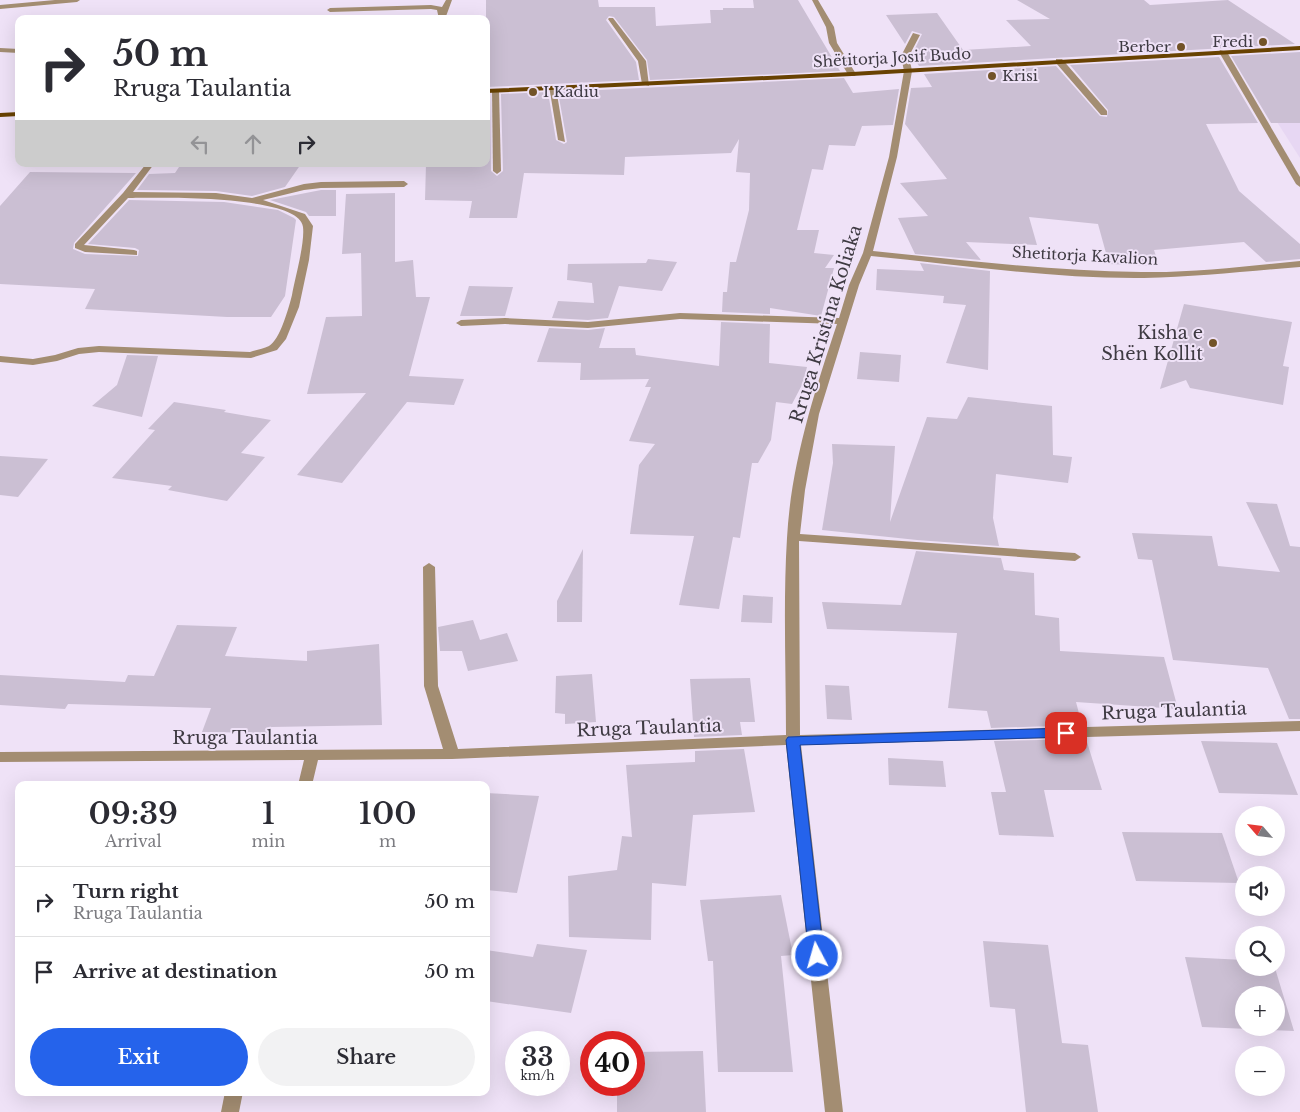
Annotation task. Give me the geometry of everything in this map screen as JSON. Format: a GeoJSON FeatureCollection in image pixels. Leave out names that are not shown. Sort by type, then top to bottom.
{"type":"FeatureCollection","features":[{"type":"Feature","properties":{"kind":"main road","name":"Shëtitorja Josif Budo"},"geometry":{"type":"LineString","coordinates":[[491,91],[852,74],[1300,48]]}},
{"type":"Feature","properties":{"kind":"main road"},"geometry":{"type":"LineString","coordinates":[[0,115],[15,114]]}},
{"type":"Feature","properties":{"kind":"street"},"geometry":{"type":"LineString","coordinates":[[0,7],[77,0]]}},
{"type":"Feature","properties":{"kind":"street"},"geometry":{"type":"LineString","coordinates":[[443,15],[449,0]]}},
{"type":"Feature","properties":{"kind":"street"},"geometry":{"type":"LineString","coordinates":[[815,0],[830,27],[833,43],[852,74]]}},
{"type":"Feature","properties":{"kind":"street"},"geometry":{"type":"LineString","coordinates":[[330,10],[431,7],[440,8],[442,15]]}},
{"type":"Feature","properties":{"kind":"street"},"geometry":{"type":"LineString","coordinates":[[611,19],[642,61],[646,84]]}},
{"type":"Feature","properties":{"kind":"street","name":"Rruga Kristina Koliaka"},"geometry":{"type":"LineString","coordinates":[[834,1112],[793,740],[792,537],[814,414],[842,321],[868,253],[893,157],[908,71],[905,56],[916,35]]}},
{"type":"Feature","properties":{"kind":"street"},"geometry":{"type":"LineString","coordinates":[[0,50],[15,50]]}},
{"type":"Feature","properties":{"kind":"street"},"geometry":{"type":"LineString","coordinates":[[1224,52],[1300,184]]}},
{"type":"Feature","properties":{"kind":"street"},"geometry":{"type":"LineString","coordinates":[[1059,61],[1104,112]]}},
{"type":"Feature","properties":{"kind":"street"},"geometry":{"type":"LineString","coordinates":[[552,88],[562,140]]}},
{"type":"Feature","properties":{"kind":"street"},"geometry":{"type":"LineString","coordinates":[[491,91],[497,171]]}},
{"type":"Feature","properties":{"kind":"street"},"geometry":{"type":"LineString","coordinates":[[134,252],[85,249],[78,246],[126,195],[148,167]]}},
{"type":"Feature","properties":{"kind":"street"},"geometry":{"type":"LineString","coordinates":[[253,200],[304,187],[321,185],[404,184]]}},
{"type":"Feature","properties":{"kind":"street"},"geometry":{"type":"LineString","coordinates":[[0,359],[33,362],[57,358],[78,351],[99,349],[251,355],[272,348],[281,339],[294,307],[304,260],[308,226],[302,216],[286,208],[253,200],[224,197],[126,195]]}},
{"type":"Feature","properties":{"kind":"street","name":"Shetitorja Kavalion"},"geometry":{"type":"LineString","coordinates":[[868,253],[1045,271],[1143,275],[1210,272],[1300,264]]}},
{"type":"Feature","properties":{"kind":"street"},"geometry":{"type":"LineString","coordinates":[[462,323],[505,322],[588,325],[680,316],[842,321]]}},
{"type":"Feature","properties":{"kind":"street"},"geometry":{"type":"LineString","coordinates":[[792,537],[1075,557]]}},
{"type":"Feature","properties":{"kind":"street"},"geometry":{"type":"LineString","coordinates":[[428,567],[431,686],[452,754]]}},
{"type":"Feature","properties":{"kind":"street","name":"Rruga Taulantia"},"geometry":{"type":"LineString","coordinates":[[0,757],[452,754],[793,740],[1300,726]]}},
{"type":"Feature","properties":{"kind":"street"},"geometry":{"type":"LineString","coordinates":[[306,781],[312,756]]}},
{"type":"Feature","properties":{"kind":"street"},"geometry":{"type":"LineString","coordinates":[[230,1112],[233,1096]]}},
{"type":"Feature","properties":{"kind":"shaded area"},"geometry":{"type":"Polygon","coordinates":[[[1277,122],[1300,122],[1300,158],[1277,122]]]}},
{"type":"Feature","properties":{"kind":"building"},"geometry":{"type":"Polygon","coordinates":[[[486,0],[598,0],[599,7],[655,7],[656,26],[711,23],[710,10],[754,8],[753,0],[798,0],[840,71],[650,80],[647,60],[614,17],[609,16],[606,20],[636,62],[639,80],[490,87],[490,15],[486,15],[486,0]]]}},
{"type":"Feature","properties":{"kind":"building"},"geometry":{"type":"Polygon","coordinates":[[[1017,0],[1144,0],[1150,5],[1228,0],[1295,44],[919,66],[912,55],[922,34],[912,31],[905,44],[886,15],[937,13],[963,50],[1031,46],[1006,20],[1050,19],[1017,0]]]}},
{"type":"Feature","properties":{"kind":"building"},"geometry":{"type":"Polygon","coordinates":[[[1300,52],[1300,123],[1271,123],[1231,56],[1300,52]]]}},
{"type":"Feature","properties":{"kind":"building"},"geometry":{"type":"Polygon","coordinates":[[[1219,57],[1258,123],[1206,124],[1239,191],[1300,244],[1300,259],[1266,262],[1244,242],[1154,250],[1159,266],[1109,264],[1098,224],[1029,217],[1037,245],[966,242],[981,260],[915,254],[898,218],[928,216],[900,183],[947,179],[905,124],[911,88],[932,87],[924,74],[1056,66],[1100,116],[1107,117],[1108,110],[1070,65],[1219,57]]]}},
{"type":"Feature","properties":{"kind":"building"},"geometry":{"type":"Polygon","coordinates":[[[844,78],[853,93],[899,89],[893,125],[862,126],[855,146],[829,145],[823,170],[812,169],[797,230],[819,230],[814,253],[834,255],[825,268],[834,268],[821,316],[770,308],[770,314],[722,312],[723,292],[727,292],[730,262],[736,262],[749,210],[750,173],[736,172],[739,139],[731,153],[625,157],[624,175],[524,173],[517,218],[469,218],[472,201],[425,200],[426,167],[490,167],[490,95],[491,171],[497,176],[503,171],[501,94],[548,92],[556,140],[564,144],[567,142],[558,92],[844,78]]]}},
{"type":"Feature","properties":{"kind":"building"},"geometry":{"type":"Polygon","coordinates":[[[179,167],[299,167],[285,187],[252,196],[216,191],[137,190],[149,174],[175,173],[179,167]]]}},
{"type":"Feature","properties":{"kind":"building"},"geometry":{"type":"Polygon","coordinates":[[[30,172],[136,173],[74,243],[73,249],[85,254],[138,256],[139,250],[135,248],[88,244],[129,200],[224,202],[278,210],[296,220],[285,296],[271,317],[227,317],[85,309],[95,289],[0,284],[0,206],[30,172]]]}},
{"type":"Feature","properties":{"kind":"building"},"geometry":{"type":"Polygon","coordinates":[[[321,190],[336,190],[336,216],[309,216],[306,212],[270,200],[321,190]]]}},
{"type":"Feature","properties":{"kind":"building"},"geometry":{"type":"Polygon","coordinates":[[[395,193],[395,262],[413,260],[416,297],[430,297],[409,376],[464,379],[454,405],[407,402],[342,483],[297,475],[366,393],[307,394],[326,317],[362,316],[361,253],[342,254],[346,194],[395,193]]]}},
{"type":"Feature","properties":{"kind":"building"},"geometry":{"type":"Polygon","coordinates":[[[648,259],[677,262],[662,291],[619,286],[608,318],[588,320],[552,318],[558,301],[594,303],[592,283],[567,280],[568,264],[646,263],[648,259]]]}},
{"type":"Feature","properties":{"kind":"building"},"geometry":{"type":"Polygon","coordinates":[[[920,263],[990,271],[988,370],[946,363],[966,305],[943,303],[944,296],[876,290],[877,269],[924,271],[920,263]]]}},
{"type":"Feature","properties":{"kind":"building"},"geometry":{"type":"Polygon","coordinates":[[[469,286],[513,287],[505,316],[460,316],[469,286]]]}},
{"type":"Feature","properties":{"kind":"building","name":"Kisha e Shën Kollit"},"geometry":{"type":"Polygon","coordinates":[[[1184,304],[1292,322],[1283,366],[1289,367],[1283,405],[1190,388],[1186,380],[1160,389],[1184,304]]]}},
{"type":"Feature","properties":{"kind":"building"},"geometry":{"type":"Polygon","coordinates":[[[721,322],[770,324],[769,363],[807,367],[803,383],[792,404],[776,402],[771,440],[758,463],[752,463],[740,538],[733,537],[719,609],[679,605],[694,536],[630,534],[639,465],[655,444],[629,441],[651,387],[645,387],[649,379],[580,380],[581,363],[537,362],[549,328],[588,330],[605,328],[599,348],[635,348],[636,355],[719,366],[721,322]]]}},
{"type":"Feature","properties":{"kind":"building"},"geometry":{"type":"Polygon","coordinates":[[[860,352],[901,355],[899,382],[857,379],[860,352]]]}},
{"type":"Feature","properties":{"kind":"building"},"geometry":{"type":"Polygon","coordinates":[[[127,355],[158,356],[142,417],[92,406],[117,385],[127,355]]]}},
{"type":"Feature","properties":{"kind":"building"},"geometry":{"type":"Polygon","coordinates":[[[968,397],[1052,406],[1053,455],[1072,457],[1068,483],[996,474],[993,518],[999,546],[822,530],[833,463],[832,444],[895,446],[890,522],[927,417],[957,419],[968,397]]]}},
{"type":"Feature","properties":{"kind":"building"},"geometry":{"type":"Polygon","coordinates":[[[174,402],[226,410],[224,412],[271,420],[241,453],[265,457],[227,501],[168,490],[172,486],[112,478],[155,430],[148,429],[174,402]]]}},
{"type":"Feature","properties":{"kind":"building"},"geometry":{"type":"Polygon","coordinates":[[[0,456],[48,459],[18,497],[0,495],[0,456]]]}},
{"type":"Feature","properties":{"kind":"building"},"geometry":{"type":"Polygon","coordinates":[[[1246,502],[1277,504],[1290,546],[1300,547],[1300,719],[1289,719],[1268,668],[1173,660],[1152,560],[1138,559],[1132,533],[1212,536],[1218,566],[1280,572],[1246,502]]]}},
{"type":"Feature","properties":{"kind":"building"},"geometry":{"type":"Polygon","coordinates":[[[583,549],[582,622],[557,622],[557,601],[583,549]]]}},
{"type":"Feature","properties":{"kind":"building"},"geometry":{"type":"Polygon","coordinates":[[[916,551],[1001,558],[1004,570],[1034,573],[1035,615],[1059,618],[1060,651],[1164,657],[1178,709],[1076,702],[1082,725],[991,728],[987,711],[948,708],[957,633],[827,629],[822,602],[901,605],[916,551]]]}},
{"type":"Feature","properties":{"kind":"building"},"geometry":{"type":"Polygon","coordinates":[[[743,595],[773,597],[772,623],[741,622],[743,595]]]}},
{"type":"Feature","properties":{"kind":"building"},"geometry":{"type":"Polygon","coordinates":[[[473,620],[480,640],[507,633],[518,661],[468,671],[462,651],[440,651],[438,627],[473,620]]]}},
{"type":"Feature","properties":{"kind":"building"},"geometry":{"type":"Polygon","coordinates":[[[177,625],[237,627],[225,656],[307,661],[307,651],[379,644],[382,725],[272,727],[270,733],[202,732],[211,708],[68,704],[65,709],[0,705],[0,675],[125,682],[128,675],[154,676],[177,625]]]}},
{"type":"Feature","properties":{"kind":"building"},"geometry":{"type":"Polygon","coordinates":[[[592,674],[596,722],[565,724],[565,714],[555,713],[556,676],[592,674]]]}},
{"type":"Feature","properties":{"kind":"building"},"geometry":{"type":"Polygon","coordinates":[[[750,678],[755,722],[740,722],[742,735],[694,737],[690,679],[750,678]]]}},
{"type":"Feature","properties":{"kind":"building"},"geometry":{"type":"Polygon","coordinates":[[[825,685],[849,686],[852,720],[827,719],[825,685]]]}},
{"type":"Feature","properties":{"kind":"building"},"geometry":{"type":"Polygon","coordinates":[[[1086,739],[1102,790],[1044,790],[1054,837],[999,835],[991,792],[1006,792],[994,741],[1086,739]]]}},
{"type":"Feature","properties":{"kind":"building"},"geometry":{"type":"Polygon","coordinates":[[[1201,741],[1277,743],[1298,795],[1219,793],[1201,741]]]}},
{"type":"Feature","properties":{"kind":"building"},"geometry":{"type":"Polygon","coordinates":[[[744,749],[755,812],[693,815],[686,886],[652,883],[651,940],[569,937],[568,876],[617,870],[622,836],[632,837],[626,765],[695,762],[695,751],[744,749]]]}},
{"type":"Feature","properties":{"kind":"building"},"geometry":{"type":"Polygon","coordinates":[[[888,758],[943,761],[946,787],[889,785],[888,758]]]}},
{"type":"Feature","properties":{"kind":"building"},"geometry":{"type":"Polygon","coordinates":[[[490,793],[539,796],[517,893],[490,890],[490,793]]]}},
{"type":"Feature","properties":{"kind":"building"},"geometry":{"type":"Polygon","coordinates":[[[1122,832],[1222,833],[1235,871],[1235,883],[1136,881],[1122,832]]]}},
{"type":"Feature","properties":{"kind":"building"},"geometry":{"type":"Polygon","coordinates":[[[781,895],[793,955],[781,956],[793,1072],[718,1072],[713,961],[708,961],[700,900],[781,895]]]}},
{"type":"Feature","properties":{"kind":"building"},"geometry":{"type":"Polygon","coordinates":[[[983,941],[1048,945],[1062,1043],[1088,1045],[1098,1112],[1026,1112],[1015,1009],[990,1007],[983,941]]]}},
{"type":"Feature","properties":{"kind":"building"},"geometry":{"type":"Polygon","coordinates":[[[537,944],[587,950],[571,1013],[490,1002],[490,951],[533,957],[537,944]]]}},
{"type":"Feature","properties":{"kind":"building"},"geometry":{"type":"Polygon","coordinates":[[[1185,957],[1235,960],[1235,976],[1277,976],[1280,986],[1235,986],[1235,1028],[1202,1027],[1185,957]]]}},
{"type":"Feature","properties":{"kind":"building"},"geometry":{"type":"Polygon","coordinates":[[[1285,1001],[1294,1031],[1285,1031],[1285,1001]]]}},
{"type":"Feature","properties":{"kind":"building"},"geometry":{"type":"Polygon","coordinates":[[[703,1051],[706,1112],[617,1112],[617,1096],[645,1096],[645,1052],[703,1051]]]}},
{"type":"Feature","properties":{"kind":"place","name":"Fredi"},"geometry":{"type":"Point","coordinates":[1263,42]}},
{"type":"Feature","properties":{"kind":"place","name":"Berber"},"geometry":{"type":"Point","coordinates":[1181,47]}},
{"type":"Feature","properties":{"kind":"place","name":"Krisi"},"geometry":{"type":"Point","coordinates":[992,76]}},
{"type":"Feature","properties":{"kind":"place","name":"I Kadiu"},"geometry":{"type":"Point","coordinates":[533,92]}},
{"type":"Feature","properties":{"kind":"place","name":"Kisha e Shën Kollit"},"geometry":{"type":"Point","coordinates":[1213,343]}},
{"type":"Feature","properties":{"kind":"route"},"geometry":{"type":"LineString","coordinates":[[817,956],[793,740],[1066,733]]}}]}
